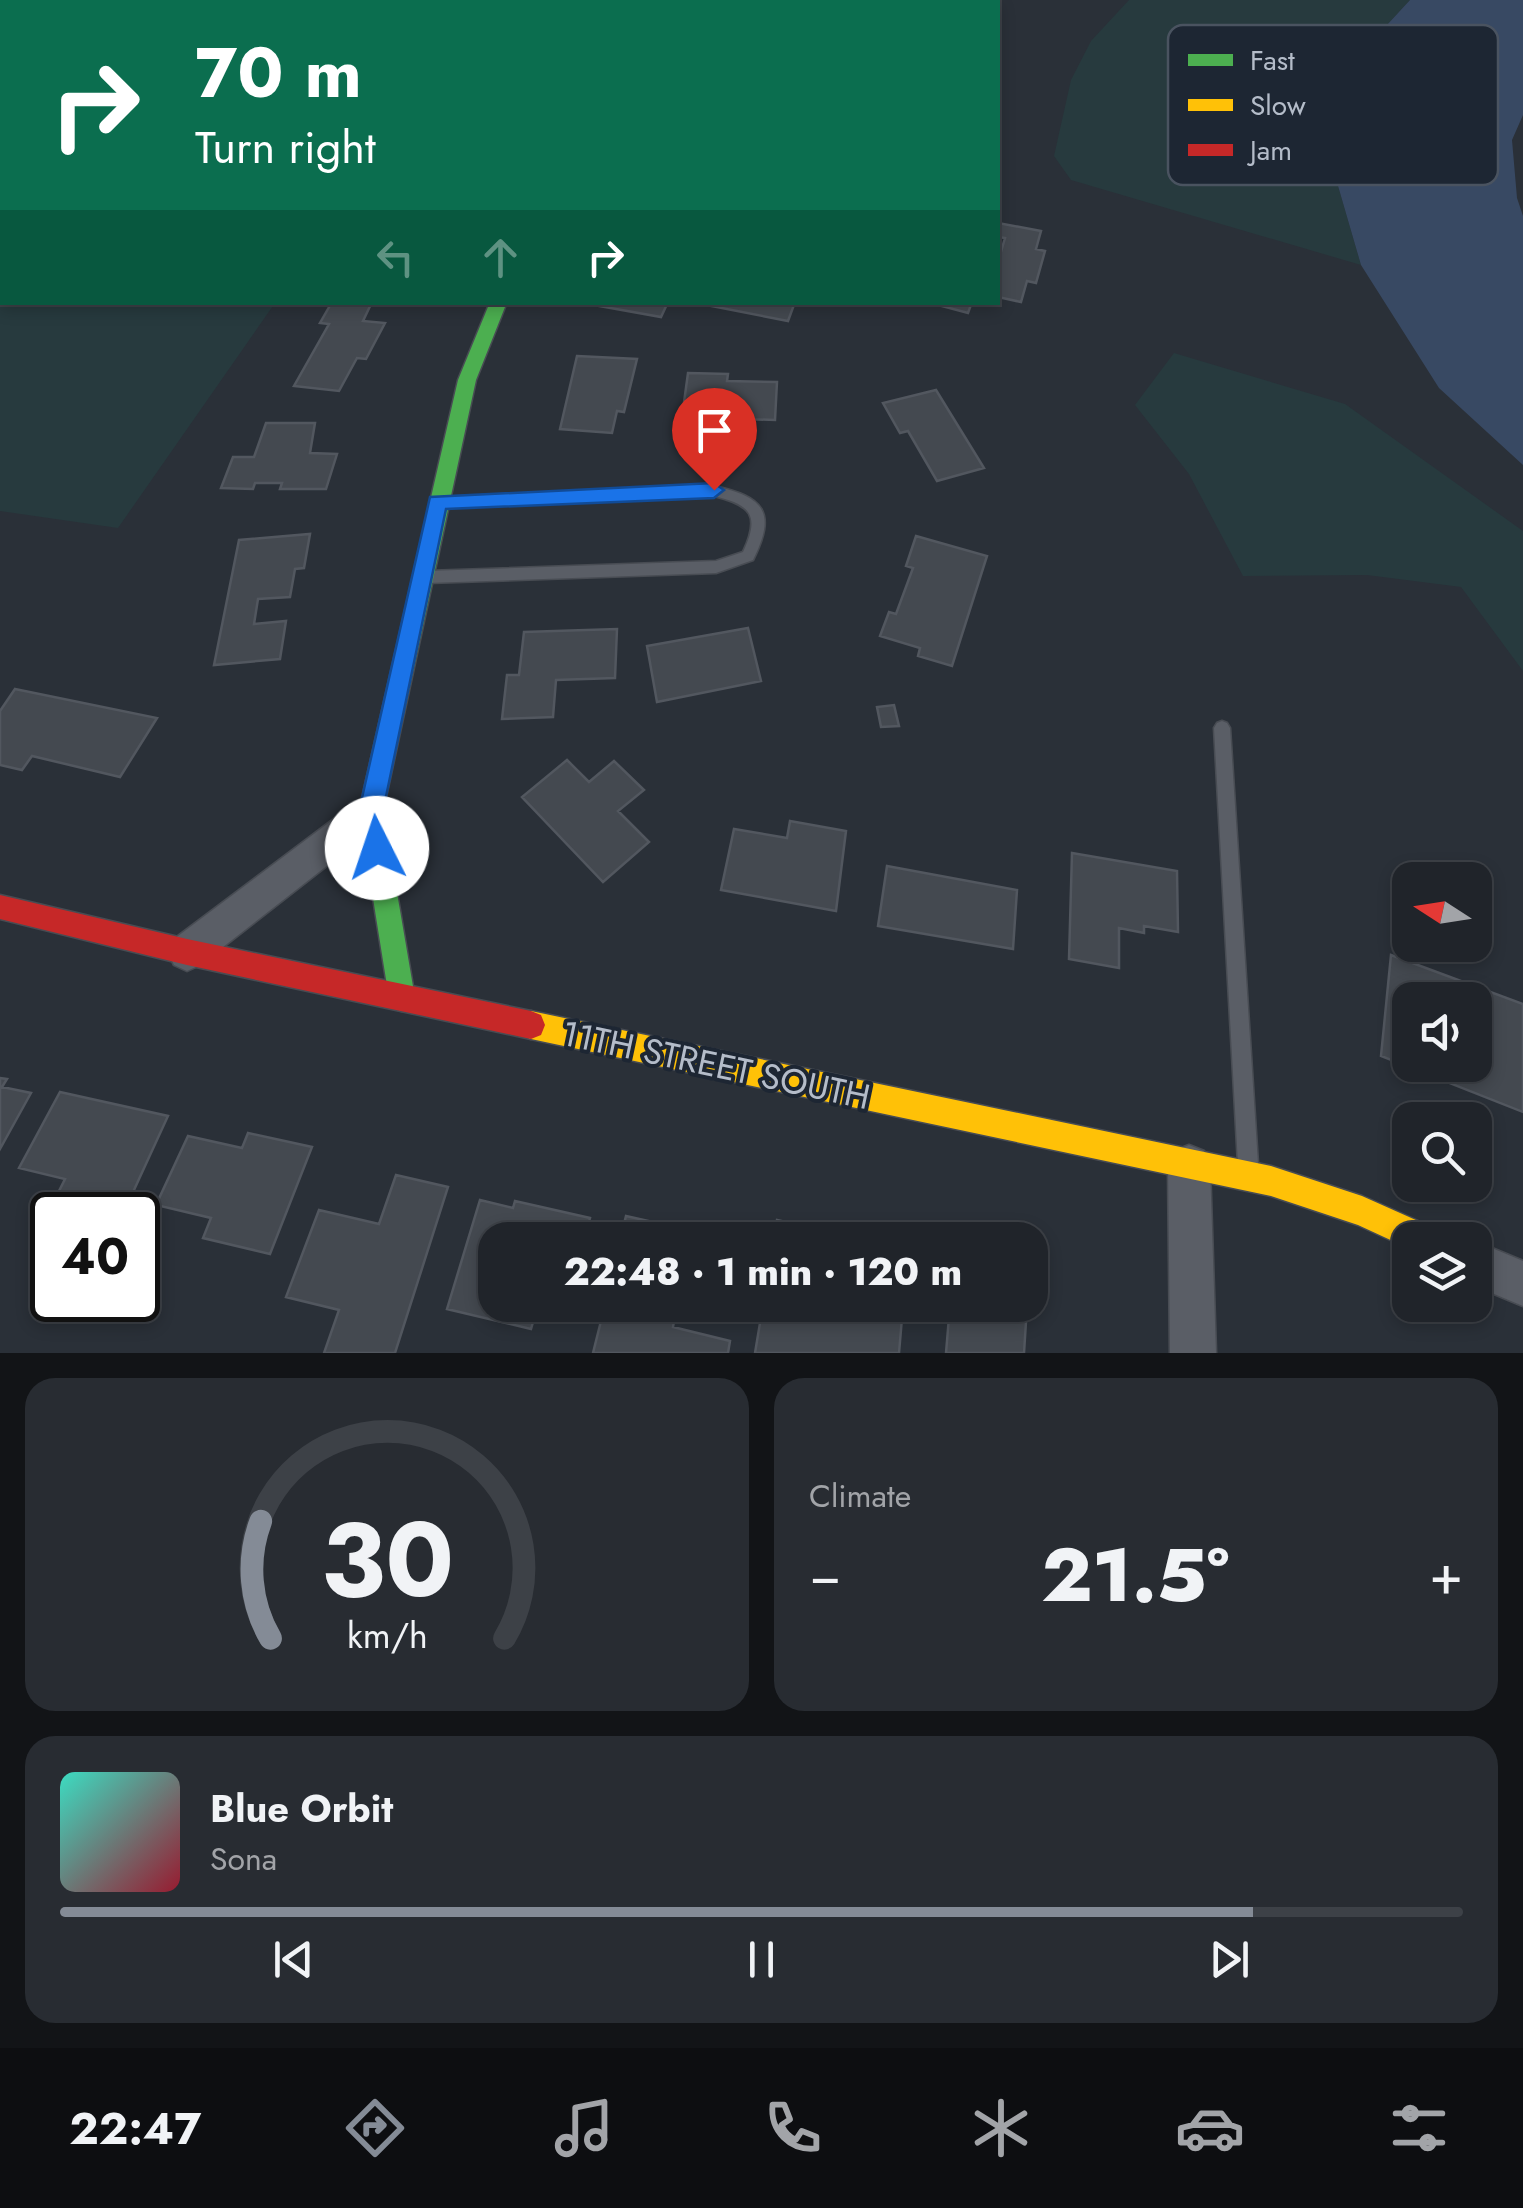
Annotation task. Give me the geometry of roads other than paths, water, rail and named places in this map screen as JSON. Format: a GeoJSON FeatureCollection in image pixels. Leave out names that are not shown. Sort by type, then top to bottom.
{"type":"FeatureCollection","features":[{"type":"Feature","properties":{"kind":"street"},"geometry":{"type":"LineString","coordinates":[[402,998],[371,811],[467,380],[498,305]]}},
{"type":"Feature","properties":{"kind":"street"},"geometry":{"type":"LineString","coordinates":[[186,952],[371,811]]}},
{"type":"Feature","properties":{"kind":"street","name":"11TH STREET SOUTH"},"geometry":{"type":"LineString","coordinates":[[0,907],[186,952],[1271,1181],[1392,1225]]}},
{"type":"Feature","properties":{"kind":"street"},"geometry":{"type":"LineString","coordinates":[[1189,1166],[1193,1353]]}},
{"type":"Feature","properties":{"kind":"street"},"geometry":{"type":"LineString","coordinates":[[1492,1270],[1523,1284]]}},
{"type":"Feature","properties":{"kind":"lane"},"geometry":{"type":"LineString","coordinates":[[424,577],[716,567],[748,556],[762,530],[759,512],[743,496],[714,490],[438,502]]}},
{"type":"Feature","properties":{"kind":"lane"},"geometry":{"type":"LineString","coordinates":[[1222,728],[1248,1178]]}},
{"type":"Feature","properties":{"kind":"water"},"geometry":{"type":"Polygon","coordinates":[[[1410,0],[1523,0],[1523,115],[1512,140],[1517,198],[1523,216],[1523,465],[1439,388],[1361,265],[1338,185],[1498,185],[1498,25],[1387,25],[1410,0]]]}}]}
